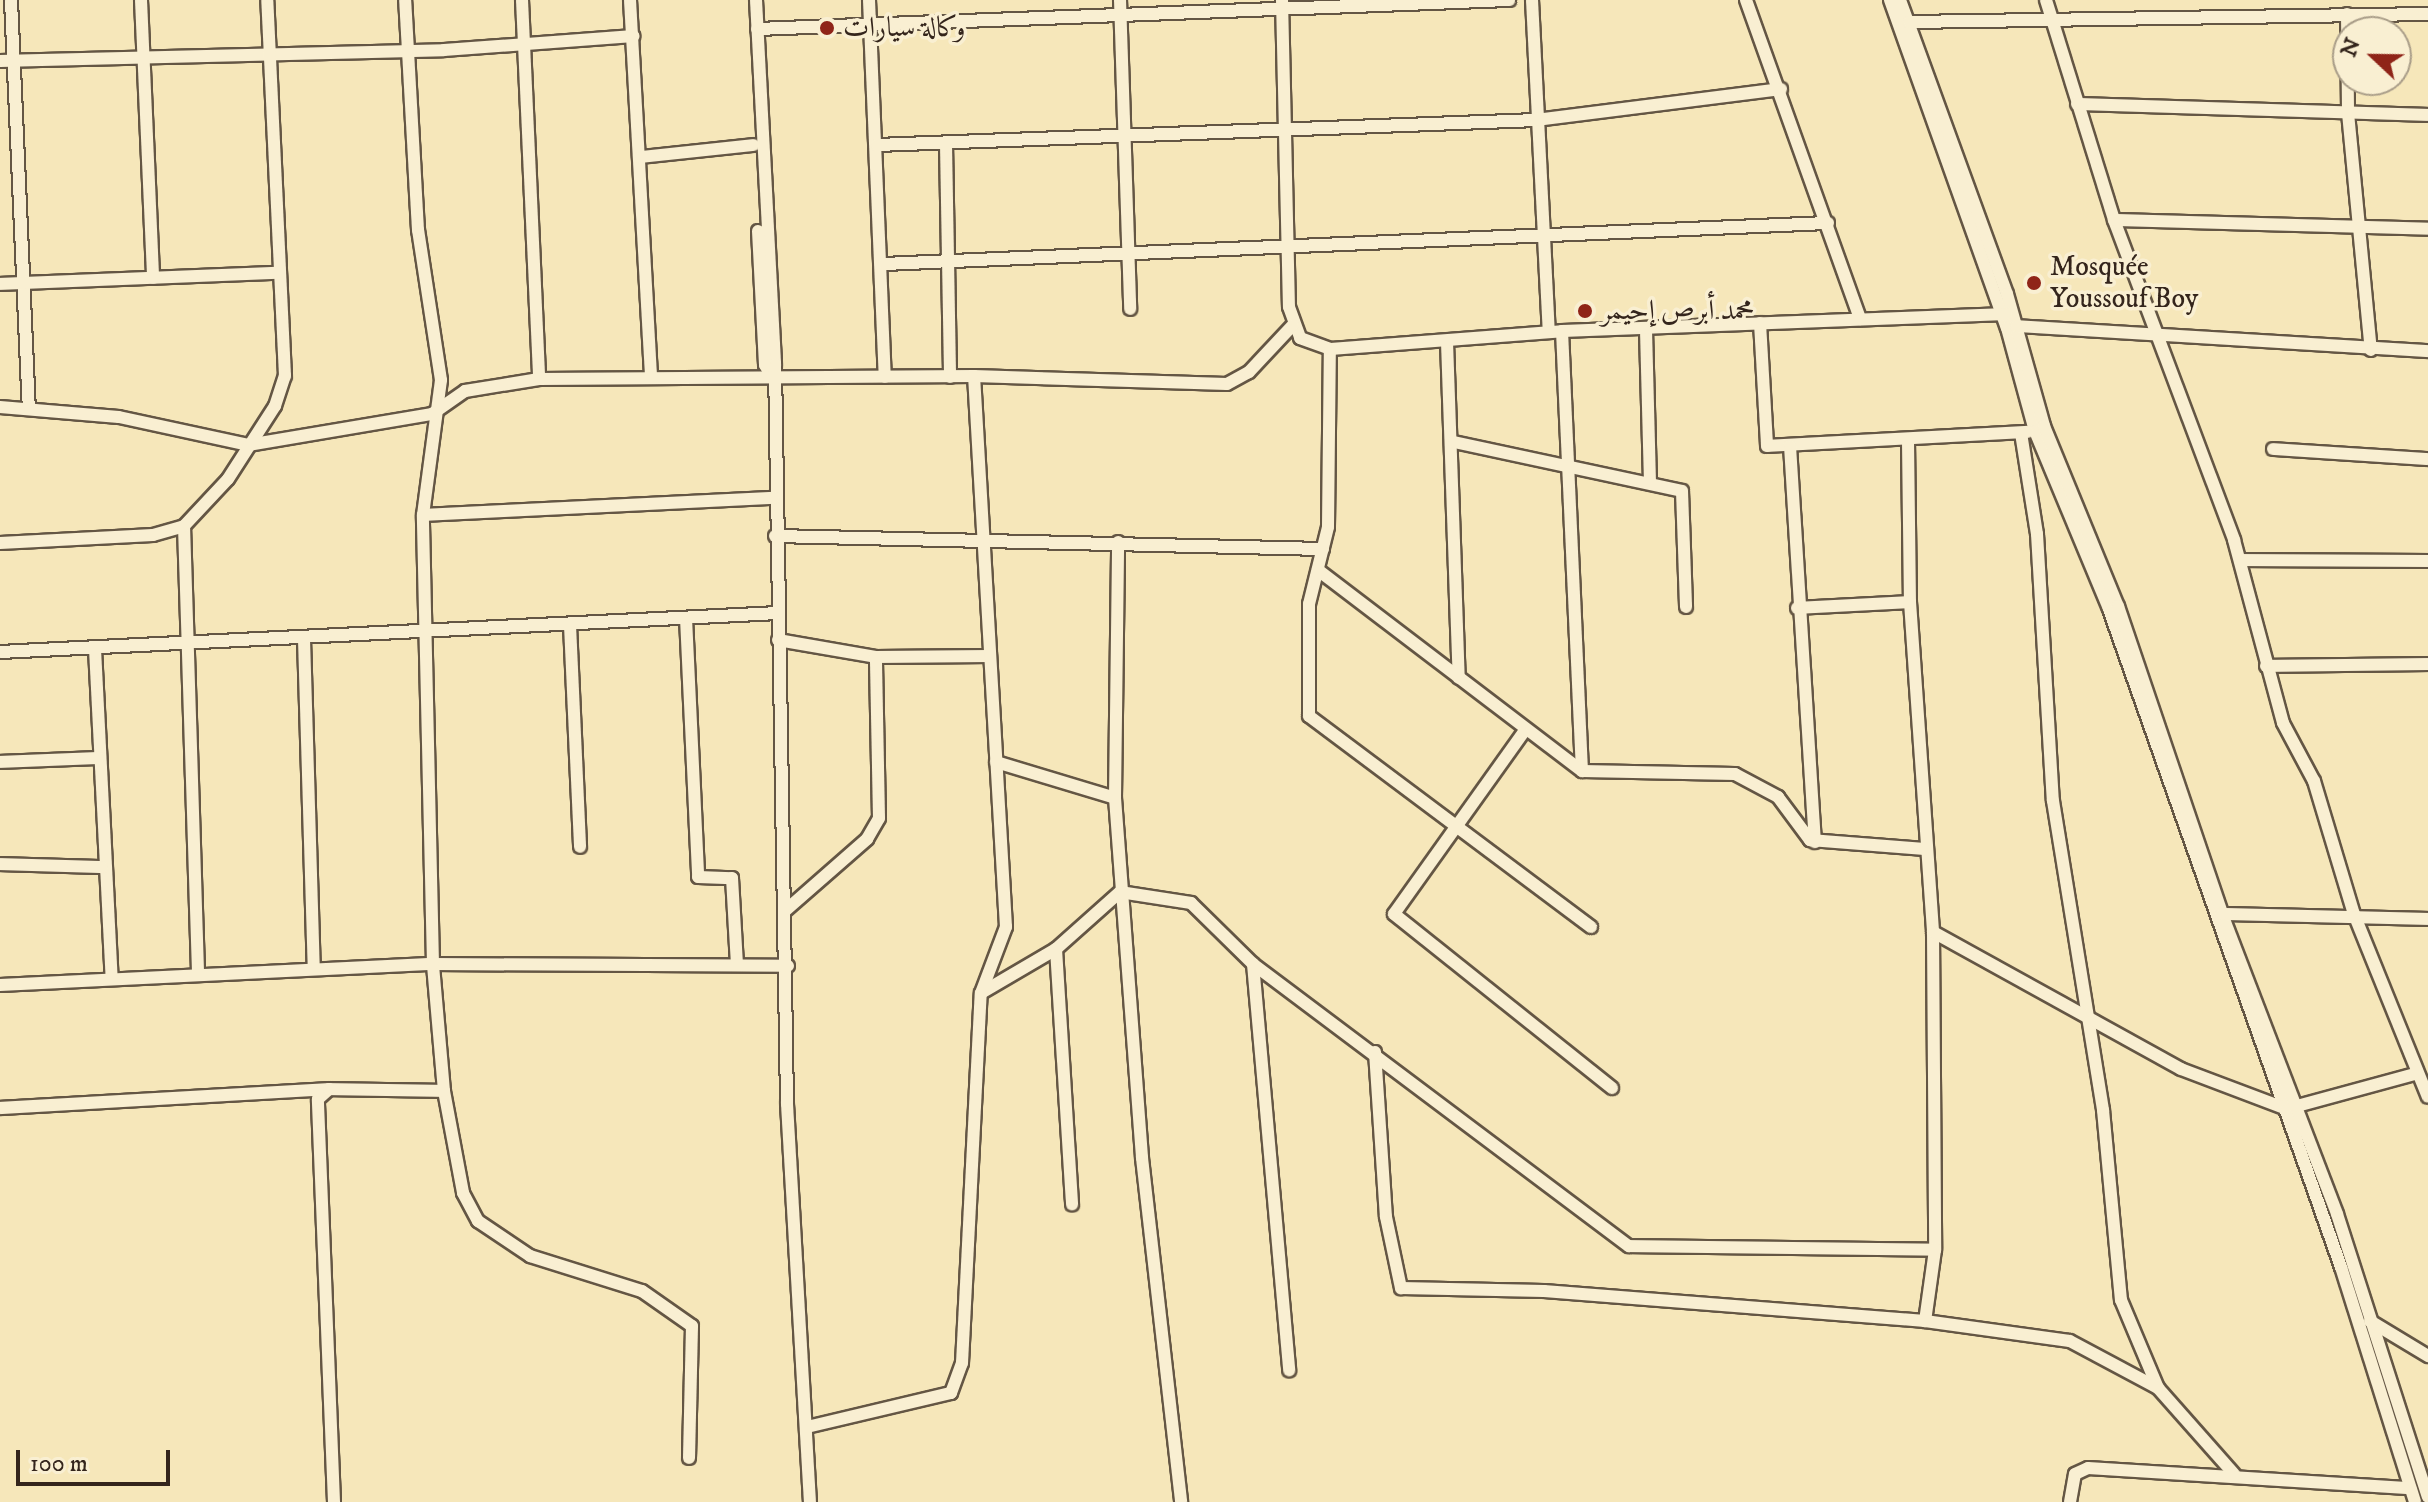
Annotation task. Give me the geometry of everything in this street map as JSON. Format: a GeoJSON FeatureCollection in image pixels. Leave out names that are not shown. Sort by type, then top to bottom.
{"type":"FeatureCollection","features":[{"type":"Feature","properties":{"kind":"street"},"geometry":{"type":"LineString","coordinates":[[11,0],[7,60],[29,405]]}},
{"type":"Feature","properties":{"kind":"street"},"geometry":{"type":"LineString","coordinates":[[141,0],[153,278]]}},
{"type":"Feature","properties":{"kind":"street"},"geometry":{"type":"LineString","coordinates":[[0,543],[153,535],[184,526],[210,503],[248,445],[285,376],[267,0]]}},
{"type":"Feature","properties":{"kind":"street"},"geometry":{"type":"LineString","coordinates":[[405,0],[422,279],[441,380],[432,414],[423,515],[433,964],[444,1091],[463,1193],[478,1221],[530,1256],[642,1291],[692,1326],[689,1458]]}},
{"type":"Feature","properties":{"kind":"street"},"geometry":{"type":"LineString","coordinates":[[522,0],[539,379]]}},
{"type":"Feature","properties":{"kind":"street"},"geometry":{"type":"LineString","coordinates":[[630,0],[651,375]]}},
{"type":"Feature","properties":{"kind":"street"},"geometry":{"type":"LineString","coordinates":[[748,0],[765,365],[772,377]]}},
{"type":"Feature","properties":{"kind":"street"},"geometry":{"type":"LineString","coordinates":[[756,0],[772,377],[788,966],[787,1104],[810,1502]]}},
{"type":"Feature","properties":{"kind":"street"},"geometry":{"type":"LineString","coordinates":[[869,0],[884,264],[885,377]]}},
{"type":"Feature","properties":{"kind":"street"},"geometry":{"type":"LineString","coordinates":[[1120,0],[1131,249],[1130,309]]}},
{"type":"Feature","properties":{"kind":"street"},"geometry":{"type":"LineString","coordinates":[[757,29],[1121,17],[1282,5],[1509,0]]}},
{"type":"Feature","properties":{"kind":"street"},"geometry":{"type":"LineString","coordinates":[[1532,0],[1542,236],[1556,332],[1568,465],[1582,771]]}},
{"type":"Feature","properties":{"kind":"street"},"geometry":{"type":"LineString","coordinates":[[1746,0],[1781,89],[1860,319]]}},
{"type":"Feature","properties":{"kind":"street"},"geometry":{"type":"LineString","coordinates":[[1890,0],[2010,318],[2028,432],[2053,801],[2087,1019],[2121,1300],[2158,1388],[2234,1474]]}},
{"type":"Feature","properties":{"kind":"street"},"geometry":{"type":"LineString","coordinates":[[1900,0],[2044,426],[2118,606],[2290,1107],[2416,1502],[2428,1497],[2368,1318],[2290,1107],[2109,609],[2028,432]]}},
{"type":"Feature","properties":{"kind":"street"},"geometry":{"type":"LineString","coordinates":[[2046,0],[2114,220],[2161,334],[2241,560],[2283,723],[2314,781],[2354,914],[2385,981],[2415,1074],[2428,1097]]}},
{"type":"Feature","properties":{"kind":"street"},"geometry":{"type":"LineString","coordinates":[[2242,0],[2243,15]]}},
{"type":"Feature","properties":{"kind":"street"},"geometry":{"type":"LineString","coordinates":[[1282,5],[1287,243],[1293,325],[1300,338],[1330,349],[1556,332],[1860,319],[2010,318],[2161,334],[2371,350],[2428,351]]}},
{"type":"Feature","properties":{"kind":"street"},"geometry":{"type":"LineString","coordinates":[[2347,14],[2348,113],[2371,350]]}},
{"type":"Feature","properties":{"kind":"street"},"geometry":{"type":"LineString","coordinates":[[1909,22],[2055,23],[2243,15],[2428,14]]}},
{"type":"Feature","properties":{"kind":"street"},"geometry":{"type":"LineString","coordinates":[[7,60],[145,59],[203,52],[269,56],[406,46],[525,44],[633,36]]}},
{"type":"Feature","properties":{"kind":"street"},"geometry":{"type":"LineString","coordinates":[[877,145],[1536,120],[1781,89]]}},
{"type":"Feature","properties":{"kind":"street"},"geometry":{"type":"LineString","coordinates":[[2077,104],[2428,115]]}},
{"type":"Feature","properties":{"kind":"street"},"geometry":{"type":"LineString","coordinates":[[946,144],[950,377]]}},
{"type":"Feature","properties":{"kind":"street"},"geometry":{"type":"LineString","coordinates":[[641,157],[753,145]]}},
{"type":"Feature","properties":{"kind":"street"},"geometry":{"type":"LineString","coordinates":[[2114,220],[2428,229]]}},
{"type":"Feature","properties":{"kind":"street"},"geometry":{"type":"LineString","coordinates":[[884,264],[1131,249],[1828,223]]}},
{"type":"Feature","properties":{"kind":"street"},"geometry":{"type":"LineString","coordinates":[[0,284],[278,273]]}},
{"type":"Feature","properties":{"kind":"street"},"geometry":{"type":"LineString","coordinates":[[1760,323],[1767,446],[1908,441],[2028,432]]}},
{"type":"Feature","properties":{"kind":"street"},"geometry":{"type":"LineString","coordinates":[[1,406],[29,405],[248,445],[432,414],[465,391],[539,379],[651,375],[974,376],[1227,384],[1249,372],[1293,325]]}},
{"type":"Feature","properties":{"kind":"street"},"geometry":{"type":"LineString","coordinates":[[1646,330],[1650,483]]}},
{"type":"Feature","properties":{"kind":"street"},"geometry":{"type":"LineString","coordinates":[[1447,342],[1454,442],[1459,678]]}},
{"type":"Feature","properties":{"kind":"street"},"geometry":{"type":"LineString","coordinates":[[1330,349],[1323,549],[1309,604],[1309,716],[1461,824],[1591,927]]}},
{"type":"Feature","properties":{"kind":"street"},"geometry":{"type":"LineString","coordinates":[[807,1427],[951,1393],[962,1363],[981,993],[1006,927],[974,376]]}},
{"type":"Feature","properties":{"kind":"street"},"geometry":{"type":"LineString","coordinates":[[1908,441],[1910,602],[1933,932],[1935,1250],[1925,1321]]}},
{"type":"Feature","properties":{"kind":"street"},"geometry":{"type":"LineString","coordinates":[[1454,442],[1682,491],[1686,607]]}},
{"type":"Feature","properties":{"kind":"street"},"geometry":{"type":"LineString","coordinates":[[1790,446],[1797,608],[1815,842]]}},
{"type":"Feature","properties":{"kind":"street"},"geometry":{"type":"LineString","coordinates":[[2273,449],[2428,459]]}},
{"type":"Feature","properties":{"kind":"street"},"geometry":{"type":"LineString","coordinates":[[423,515],[774,498]]}},
{"type":"Feature","properties":{"kind":"street"},"geometry":{"type":"LineString","coordinates":[[184,526],[185,646],[198,975]]}},
{"type":"Feature","properties":{"kind":"street"},"geometry":{"type":"LineString","coordinates":[[775,536],[985,537],[1323,549]]}},
{"type":"Feature","properties":{"kind":"street"},"geometry":{"type":"LineString","coordinates":[[1118,542],[1115,798],[1120,892],[1181,1502]]}},
{"type":"Feature","properties":{"kind":"street"},"geometry":{"type":"LineString","coordinates":[[2241,560],[2428,561]]}},
{"type":"Feature","properties":{"kind":"street"},"geometry":{"type":"LineString","coordinates":[[1318,570],[1459,678],[1523,733],[1582,771],[1735,774],[1778,797],[1815,842],[1925,849]]}},
{"type":"Feature","properties":{"kind":"street"},"geometry":{"type":"LineString","coordinates":[[1797,608],[1910,602]]}},
{"type":"Feature","properties":{"kind":"street"},"geometry":{"type":"LineString","coordinates":[[0,652],[185,646],[777,613]]}},
{"type":"Feature","properties":{"kind":"street"},"geometry":{"type":"LineString","coordinates":[[686,618],[698,877],[732,878],[737,965]]}},
{"type":"Feature","properties":{"kind":"street"},"geometry":{"type":"LineString","coordinates":[[570,625],[580,847]]}},
{"type":"Feature","properties":{"kind":"street"},"geometry":{"type":"LineString","coordinates":[[304,639],[314,969]]}},
{"type":"Feature","properties":{"kind":"street"},"geometry":{"type":"LineString","coordinates":[[778,640],[876,657],[990,656]]}},
{"type":"Feature","properties":{"kind":"street"},"geometry":{"type":"LineString","coordinates":[[95,649],[102,867],[112,979]]}},
{"type":"Feature","properties":{"kind":"street"},"geometry":{"type":"LineString","coordinates":[[786,910],[867,839],[879,818],[876,657]]}},
{"type":"Feature","properties":{"kind":"street"},"geometry":{"type":"LineString","coordinates":[[2266,666],[2428,664]]}},
{"type":"Feature","properties":{"kind":"street"},"geometry":{"type":"LineString","coordinates":[[1523,733],[1461,824],[1398,901],[1397,921],[1612,1088]]}},
{"type":"Feature","properties":{"kind":"street"},"geometry":{"type":"LineString","coordinates":[[0,762],[98,758]]}},
{"type":"Feature","properties":{"kind":"street"},"geometry":{"type":"LineString","coordinates":[[996,762],[1115,798]]}},
{"type":"Feature","properties":{"kind":"street"},"geometry":{"type":"LineString","coordinates":[[0,864],[102,867]]}},
{"type":"Feature","properties":{"kind":"street"},"geometry":{"type":"LineString","coordinates":[[981,993],[1056,949],[1120,892]]}},
{"type":"Feature","properties":{"kind":"street"},"geometry":{"type":"LineString","coordinates":[[1120,892],[1191,903],[1253,964],[1641,1251],[1686,1244],[1935,1250]]}},
{"type":"Feature","properties":{"kind":"street"},"geometry":{"type":"LineString","coordinates":[[2222,914],[2354,914],[2428,919]]}},
{"type":"Feature","properties":{"kind":"street"},"geometry":{"type":"LineString","coordinates":[[1933,932],[2181,1069],[2290,1107],[2415,1074]]}},
{"type":"Feature","properties":{"kind":"street"},"geometry":{"type":"LineString","coordinates":[[1056,949],[1072,1205]]}},
{"type":"Feature","properties":{"kind":"street"},"geometry":{"type":"LineString","coordinates":[[0,985],[433,964],[788,966]]}},
{"type":"Feature","properties":{"kind":"street"},"geometry":{"type":"LineString","coordinates":[[1253,964],[1289,1370]]}},
{"type":"Feature","properties":{"kind":"street"},"geometry":{"type":"LineString","coordinates":[[1375,1052],[1386,1217],[1401,1288],[1544,1291],[1925,1321],[2070,1341],[2158,1388]]}},
{"type":"Feature","properties":{"kind":"street"},"geometry":{"type":"LineString","coordinates":[[0,1108],[329,1089],[444,1091]]}},
{"type":"Feature","properties":{"kind":"street"},"geometry":{"type":"LineString","coordinates":[[329,1089],[318,1099],[334,1502]]}},
{"type":"Feature","properties":{"kind":"street"},"geometry":{"type":"LineString","coordinates":[[2368,1318],[2428,1356]]}},
{"type":"Feature","properties":{"kind":"street"},"geometry":{"type":"LineString","coordinates":[[2070,1502],[2084,1469],[2234,1474],[2410,1488]]}},
{"type":"Feature","properties":{"kind":"place","name":"وكالة سيارات"},"geometry":{"type":"Point","coordinates":[827,28]}},
{"type":"Feature","properties":{"kind":"place","name":"Mosquée Youssouf Boy"},"geometry":{"type":"Point","coordinates":[2034,283]}},
{"type":"Feature","properties":{"kind":"place","name":"محمد أبرص إحيمر"},"geometry":{"type":"Point","coordinates":[1585,311]}}]}
